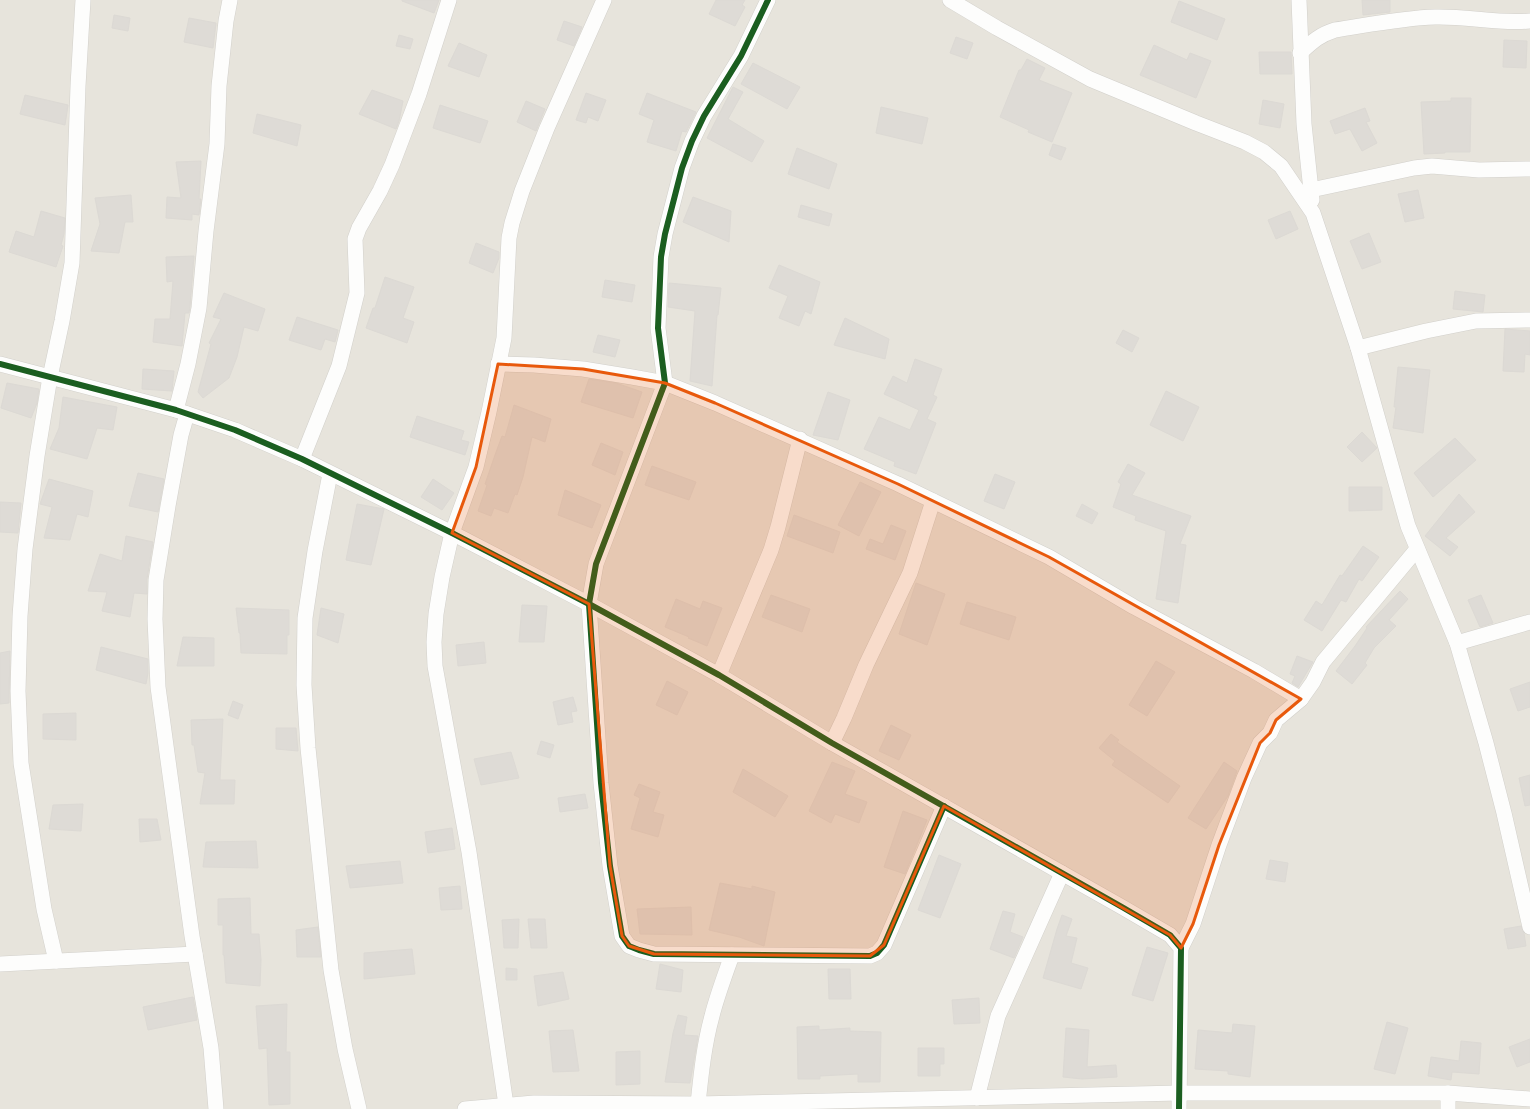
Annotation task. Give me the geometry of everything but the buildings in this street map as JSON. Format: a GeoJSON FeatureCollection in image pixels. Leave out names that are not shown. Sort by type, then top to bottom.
{"type":"FeatureCollection","features":[{"type":"Feature","properties":{"kind":"street"},"geometry":{"type":"LineString","coordinates":[[56,961],[44,909],[21,763],[18,691],[20,616],[25,549],[50,377],[72,263],[78,86],[83,0]]}},
{"type":"Feature","properties":{"kind":"street"},"geometry":{"type":"LineString","coordinates":[[216,1109],[211,1048],[195,954],[158,686],[155,619],[156,580],[180,441],[181,412],[188,364],[199,308],[206,232],[217,144],[219,86],[226,20],[230,0]]}},
{"type":"Feature","properties":{"kind":"street"},"geometry":{"type":"LineString","coordinates":[[302,459],[339,366],[357,293],[355,239],[359,228],[380,190],[392,164],[419,94],[449,0]]}},
{"type":"Feature","properties":{"kind":"street"},"geometry":{"type":"LineString","coordinates":[[506,1105],[469,852],[435,666],[434,642],[436,614],[442,577],[452,533],[476,467],[504,338],[509,238],[516,207],[547,128],[604,0]]}},
{"type":"Feature","properties":{"kind":"street"},"geometry":{"type":"LineString","coordinates":[[768,0],[741,56],[704,116],[692,141],[671,208],[661,257],[658,316],[658,336],[665,383],[599,554],[589,604],[601,783],[610,866],[622,936],[629,946],[654,954],[870,956],[877,953],[884,945],[944,806]]}},
{"type":"Feature","properties":{"kind":"street"},"geometry":{"type":"LineString","coordinates":[[950,0],[997,28],[1090,78],[1137,99],[1245,142],[1264,152],[1281,166],[1313,213]]}},
{"type":"Feature","properties":{"kind":"street"},"geometry":{"type":"LineString","coordinates":[[1299,0],[1304,124],[1313,213],[1358,348],[1408,526],[1457,643],[1497,785],[1530,927]]}},
{"type":"Feature","properties":{"kind":"street"},"geometry":{"type":"LineString","coordinates":[[1300,53],[1315,39],[1329,32],[1414,19],[1436,17],[1530,21]]}},
{"type":"Feature","properties":{"kind":"street"},"geometry":{"type":"LineString","coordinates":[[1311,190],[1414,168],[1432,166],[1479,170],[1530,168]]}},
{"type":"Feature","properties":{"kind":"street"},"geometry":{"type":"LineString","coordinates":[[1358,348],[1426,331],[1476,321],[1530,320]]}},
{"type":"Feature","properties":{"kind":"street"},"geometry":{"type":"LineString","coordinates":[[0,364],[181,412],[234,430],[302,459],[452,533],[589,604],[720,675],[832,743],[1170,936],[1181,948]]}},
{"type":"Feature","properties":{"kind":"street"},"geometry":{"type":"LineString","coordinates":[[498,364],[583,369],[665,383],[715,403],[898,484],[1049,557],[1124,602],[1254,671],[1300,699]]}},
{"type":"Feature","properties":{"kind":"street"},"geometry":{"type":"LineString","coordinates":[[720,675],[778,527],[800,440]]}},
{"type":"Feature","properties":{"kind":"street"},"geometry":{"type":"LineString","coordinates":[[330,474],[315,551],[305,618],[304,685],[317,835],[331,970],[345,1049],[359,1109]]}},
{"type":"Feature","properties":{"kind":"street"},"geometry":{"type":"LineString","coordinates":[[832,743],[866,665],[910,572],[933,501]]}},
{"type":"Feature","properties":{"kind":"street"},"geometry":{"type":"LineString","coordinates":[[1179,1109],[1181,948],[1193,924],[1219,845],[1244,778],[1260,743],[1270,733],[1276,720],[1300,699],[1313,682],[1323,662],[1417,549]]}},
{"type":"Feature","properties":{"kind":"street"},"geometry":{"type":"LineString","coordinates":[[1457,643],[1530,622]]}},
{"type":"Feature","properties":{"kind":"street"},"geometry":{"type":"LineString","coordinates":[[977,1098],[998,1016],[1062,873]]}},
{"type":"Feature","properties":{"kind":"street"},"geometry":{"type":"LineString","coordinates":[[0,964],[195,954]]}},
{"type":"Feature","properties":{"kind":"street"},"geometry":{"type":"LineString","coordinates":[[698,1104],[701,1069],[712,1015],[732,955]]}},
{"type":"Feature","properties":{"kind":"street"},"geometry":{"type":"LineString","coordinates":[[465,1109],[506,1105],[843,1105],[977,1098],[1032,1103],[1179,1094],[1448,1093],[1530,1099]]}},
{"type":"Feature","properties":{"kind":"street"},"geometry":{"type":"LineString","coordinates":[[1448,1093],[1448,1109]]}},
{"type":"Feature","properties":{"kind":"highlighted area"},"geometry":{"type":"Polygon","coordinates":[[[498,364],[583,369],[665,383],[715,403],[898,484],[1049,557],[1301,699],[1276,720],[1270,733],[1260,743],[1219,845],[1193,924],[1181,948],[1170,935],[944,806],[884,945],[870,956],[654,954],[629,946],[622,936],[610,866],[589,604],[452,533],[476,467],[498,364]]]}},
{"type":"Feature","properties":{"kind":"shaded area"},"geometry":{"type":"Polygon","coordinates":[[[0,0],[1530,0],[1530,1109],[0,1109],[0,0]]]}},
{"type":"Feature","properties":{"kind":"cycle path"},"geometry":{"type":"LineString","coordinates":[[768,0],[741,56],[704,116],[692,141],[682,168],[665,234],[661,257],[658,328],[665,383],[596,564],[589,604],[601,783],[610,866],[622,936],[629,946],[654,954],[870,956],[877,953],[884,945],[944,806]]}},
{"type":"Feature","properties":{"kind":"cycle path"},"geometry":{"type":"LineString","coordinates":[[0,364],[176,410],[235,430],[302,459],[452,533],[589,604],[719,675],[832,743],[1170,935],[1181,948],[1179,1109]]}}]}
